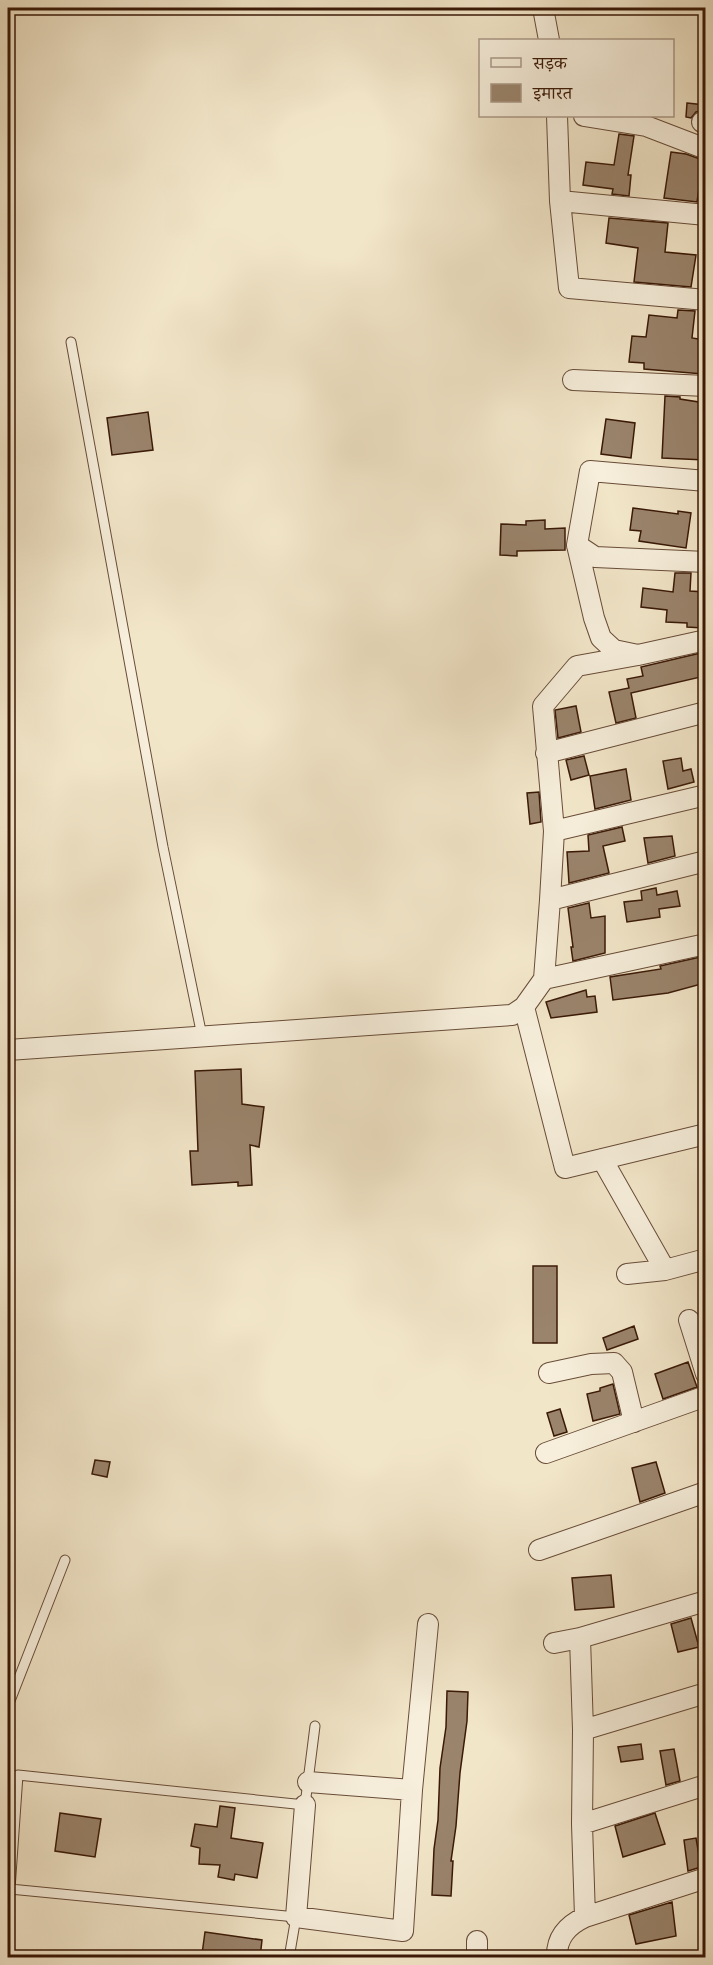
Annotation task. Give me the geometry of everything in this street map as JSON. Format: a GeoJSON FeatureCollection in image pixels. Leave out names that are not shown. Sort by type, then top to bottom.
{"type":"FeatureCollection","features":[{"type":"Feature","properties":{"kind":"street"},"geometry":{"type":"LineString","coordinates":[[543,8],[549,39]]}},
{"type":"Feature","properties":{"kind":"street"},"geometry":{"type":"LineString","coordinates":[[557,117],[560,201],[570,288],[705,300]]}},
{"type":"Feature","properties":{"kind":"street"},"geometry":{"type":"LineString","coordinates":[[590,117],[646,126],[705,149]]}},
{"type":"Feature","properties":{"kind":"street"},"geometry":{"type":"LineString","coordinates":[[560,201],[705,215]]}},
{"type":"Feature","properties":{"kind":"street"},"geometry":{"type":"LineString","coordinates":[[573,380],[705,386]]}},
{"type":"Feature","properties":{"kind":"street"},"geometry":{"type":"LineString","coordinates":[[638,655],[615,650],[601,638],[586,588],[577,545],[590,471],[705,481]]}},
{"type":"Feature","properties":{"kind":"street"},"geometry":{"type":"LineString","coordinates":[[577,545],[595,557],[705,561]]}},
{"type":"Feature","properties":{"kind":"street"},"geometry":{"type":"LineString","coordinates":[[8,1050],[512,1015],[524,1007],[544,979],[554,831],[543,706],[577,666],[705,640]]}},
{"type":"Feature","properties":{"kind":"street"},"geometry":{"type":"LineString","coordinates":[[546,753],[705,712]]}},
{"type":"Feature","properties":{"kind":"street"},"geometry":{"type":"LineString","coordinates":[[554,831],[705,795]]}},
{"type":"Feature","properties":{"kind":"street"},"geometry":{"type":"LineString","coordinates":[[550,900],[705,861]]}},
{"type":"Feature","properties":{"kind":"street"},"geometry":{"type":"LineString","coordinates":[[544,979],[705,944]]}},
{"type":"Feature","properties":{"kind":"street"},"geometry":{"type":"LineString","coordinates":[[524,1007],[565,1168],[705,1134]]}},
{"type":"Feature","properties":{"kind":"street"},"geometry":{"type":"LineString","coordinates":[[602,1159],[665,1270]]}},
{"type":"Feature","properties":{"kind":"street"},"geometry":{"type":"LineString","coordinates":[[627,1274],[665,1270],[705,1259]]}},
{"type":"Feature","properties":{"kind":"street"},"geometry":{"type":"LineString","coordinates":[[689,1320],[705,1374]]}},
{"type":"Feature","properties":{"kind":"street"},"geometry":{"type":"LineString","coordinates":[[549,1373],[591,1364],[614,1363],[622,1372],[634,1422]]}},
{"type":"Feature","properties":{"kind":"street"},"geometry":{"type":"LineString","coordinates":[[546,1453],[705,1396]]}},
{"type":"Feature","properties":{"kind":"street"},"geometry":{"type":"LineString","coordinates":[[539,1550],[705,1492]]}},
{"type":"Feature","properties":{"kind":"street"},"geometry":{"type":"LineString","coordinates":[[554,1643],[580,1638],[705,1601]]}},
{"type":"Feature","properties":{"kind":"street"},"geometry":{"type":"LineString","coordinates":[[305,1805],[296,1917],[403,1931],[412,1790],[428,1624]]}},
{"type":"Feature","properties":{"kind":"street"},"geometry":{"type":"LineString","coordinates":[[580,1638],[585,1917]]}},
{"type":"Feature","properties":{"kind":"street"},"geometry":{"type":"LineString","coordinates":[[583,1730],[705,1693]]}},
{"type":"Feature","properties":{"kind":"street"},"geometry":{"type":"LineString","coordinates":[[308,1782],[412,1790]]}},
{"type":"Feature","properties":{"kind":"street"},"geometry":{"type":"LineString","coordinates":[[582,1824],[705,1785]]}},
{"type":"Feature","properties":{"kind":"street"},"geometry":{"type":"LineString","coordinates":[[554,1953],[570,1924],[705,1878]]}},
{"type":"Feature","properties":{"kind":"lane"},"geometry":{"type":"LineString","coordinates":[[71,342],[161,835],[202,1036]]}},
{"type":"Feature","properties":{"kind":"lane"},"geometry":{"type":"LineString","coordinates":[[8,1707],[65,1560]]}},
{"type":"Feature","properties":{"kind":"lane"},"geometry":{"type":"LineString","coordinates":[[289,1958],[296,1917],[9,1892],[18,1775],[305,1805],[315,1726]]}},
{"type":"Feature","properties":{"kind":"building"},"geometry":{"type":"Polygon","coordinates":[[[687,103],[705,105],[704,110],[696,112],[691,118],[686,117],[687,103]]]}},
{"type":"Feature","properties":{"kind":"building"},"geometry":{"type":"Polygon","coordinates":[[[619,134],[634,136],[628,175],[631,175],[629,196],[612,194],[613,189],[583,185],[586,162],[614,165],[619,134]]]}},
{"type":"Feature","properties":{"kind":"building"},"geometry":{"type":"Polygon","coordinates":[[[671,152],[703,160],[697,202],[664,198],[671,152]]]}},
{"type":"Feature","properties":{"kind":"building"},"geometry":{"type":"Polygon","coordinates":[[[609,218],[668,223],[665,252],[696,255],[691,287],[634,282],[638,248],[606,243],[609,218]]]}},
{"type":"Feature","properties":{"kind":"building"},"geometry":{"type":"Polygon","coordinates":[[[678,310],[695,311],[692,338],[704,340],[703,374],[644,369],[644,363],[629,362],[632,336],[646,337],[649,315],[677,318],[678,310]]]}},
{"type":"Feature","properties":{"kind":"building"},"geometry":{"type":"Polygon","coordinates":[[[665,396],[705,403],[705,460],[662,458],[665,396]]]}},
{"type":"Feature","properties":{"kind":"building"},"geometry":{"type":"Polygon","coordinates":[[[148,412],[153,450],[112,455],[107,418],[148,412]]]}},
{"type":"Feature","properties":{"kind":"building"},"geometry":{"type":"Polygon","coordinates":[[[606,419],[635,423],[631,458],[601,454],[606,419]]]}},
{"type":"Feature","properties":{"kind":"building"},"geometry":{"type":"Polygon","coordinates":[[[633,508],[678,514],[678,511],[691,513],[686,548],[639,541],[641,531],[630,530],[633,508]]]}},
{"type":"Feature","properties":{"kind":"building"},"geometry":{"type":"Polygon","coordinates":[[[545,520],[545,529],[565,528],[565,550],[517,551],[517,556],[500,555],[501,524],[526,525],[526,521],[545,520]]]}},
{"type":"Feature","properties":{"kind":"building"},"geometry":{"type":"Polygon","coordinates":[[[675,573],[691,573],[690,591],[705,592],[703,628],[687,627],[687,623],[666,622],[667,610],[641,607],[643,588],[673,592],[675,573]]]}},
{"type":"Feature","properties":{"kind":"building"},"geometry":{"type":"Polygon","coordinates":[[[705,652],[705,676],[631,693],[636,718],[616,723],[609,692],[629,688],[627,679],[643,676],[641,667],[705,652]]]}},
{"type":"Feature","properties":{"kind":"building"},"geometry":{"type":"Polygon","coordinates":[[[576,706],[581,732],[558,738],[555,710],[576,706]]]}},
{"type":"Feature","properties":{"kind":"building"},"geometry":{"type":"Polygon","coordinates":[[[584,756],[589,775],[571,780],[566,760],[584,756]]]}},
{"type":"Feature","properties":{"kind":"building"},"geometry":{"type":"Polygon","coordinates":[[[681,758],[683,771],[691,769],[694,782],[668,789],[663,761],[681,758]]]}},
{"type":"Feature","properties":{"kind":"building"},"geometry":{"type":"Polygon","coordinates":[[[626,769],[631,800],[595,809],[590,776],[626,769]]]}},
{"type":"Feature","properties":{"kind":"building"},"geometry":{"type":"Polygon","coordinates":[[[539,792],[541,822],[530,824],[527,793],[539,792]]]}},
{"type":"Feature","properties":{"kind":"building"},"geometry":{"type":"Polygon","coordinates":[[[622,827],[625,841],[603,846],[609,873],[569,883],[567,852],[589,851],[588,835],[622,827]]]}},
{"type":"Feature","properties":{"kind":"building"},"geometry":{"type":"Polygon","coordinates":[[[672,836],[675,856],[648,863],[644,838],[672,836]]]}},
{"type":"Feature","properties":{"kind":"building"},"geometry":{"type":"Polygon","coordinates":[[[656,888],[657,895],[677,891],[680,906],[659,909],[660,917],[627,922],[624,902],[642,900],[641,891],[656,888]]]}},
{"type":"Feature","properties":{"kind":"building"},"geometry":{"type":"Polygon","coordinates":[[[589,903],[591,918],[605,916],[605,953],[573,961],[568,908],[589,903]]]}},
{"type":"Feature","properties":{"kind":"building"},"geometry":{"type":"Polygon","coordinates":[[[705,956],[705,983],[668,993],[613,1000],[610,977],[661,969],[660,966],[705,956]]]}},
{"type":"Feature","properties":{"kind":"building"},"geometry":{"type":"Polygon","coordinates":[[[586,990],[587,997],[595,996],[597,1012],[551,1018],[546,1002],[586,990]]]}},
{"type":"Feature","properties":{"kind":"building"},"geometry":{"type":"Polygon","coordinates":[[[241,1069],[242,1104],[264,1107],[259,1147],[250,1145],[252,1185],[238,1186],[238,1182],[192,1185],[190,1151],[198,1151],[195,1071],[241,1069]]]}},
{"type":"Feature","properties":{"kind":"building"},"geometry":{"type":"Polygon","coordinates":[[[533,1266],[557,1266],[557,1343],[533,1343],[533,1266]]]}},
{"type":"Feature","properties":{"kind":"building"},"geometry":{"type":"Polygon","coordinates":[[[634,1326],[638,1339],[607,1350],[603,1338],[634,1326]]]}},
{"type":"Feature","properties":{"kind":"building"},"geometry":{"type":"Polygon","coordinates":[[[688,1362],[697,1387],[663,1399],[655,1374],[688,1362]]]}},
{"type":"Feature","properties":{"kind":"building"},"geometry":{"type":"Polygon","coordinates":[[[613,1384],[620,1414],[593,1421],[587,1394],[600,1391],[600,1388],[613,1384]]]}},
{"type":"Feature","properties":{"kind":"building"},"geometry":{"type":"Polygon","coordinates":[[[560,1409],[567,1432],[554,1436],[547,1413],[560,1409]]]}},
{"type":"Feature","properties":{"kind":"building"},"geometry":{"type":"Polygon","coordinates":[[[95,1460],[110,1462],[107,1477],[92,1474],[95,1460]]]}},
{"type":"Feature","properties":{"kind":"building"},"geometry":{"type":"Polygon","coordinates":[[[656,1462],[665,1493],[640,1502],[632,1468],[656,1462]]]}},
{"type":"Feature","properties":{"kind":"building"},"geometry":{"type":"Polygon","coordinates":[[[611,1575],[614,1607],[575,1610],[572,1578],[611,1575]]]}},
{"type":"Feature","properties":{"kind":"building"},"geometry":{"type":"Polygon","coordinates":[[[691,1618],[699,1647],[678,1652],[671,1624],[691,1618]]]}},
{"type":"Feature","properties":{"kind":"building"},"geometry":{"type":"Polygon","coordinates":[[[447,1691],[468,1692],[467,1721],[451,1861],[453,1861],[451,1896],[432,1895],[447,1691]]]}},
{"type":"Feature","properties":{"kind":"building"},"geometry":{"type":"Polygon","coordinates":[[[641,1744],[643,1759],[621,1762],[618,1747],[641,1744]]]}},
{"type":"Feature","properties":{"kind":"building"},"geometry":{"type":"Polygon","coordinates":[[[674,1749],[680,1781],[666,1785],[660,1751],[674,1749]]]}},
{"type":"Feature","properties":{"kind":"building"},"geometry":{"type":"Polygon","coordinates":[[[220,1806],[235,1808],[231,1838],[263,1843],[257,1878],[235,1874],[234,1880],[218,1877],[220,1865],[199,1864],[200,1848],[191,1846],[195,1824],[217,1827],[220,1806]]]}},
{"type":"Feature","properties":{"kind":"building"},"geometry":{"type":"Polygon","coordinates":[[[60,1813],[101,1819],[95,1857],[55,1851],[60,1813]]]}},
{"type":"Feature","properties":{"kind":"building"},"geometry":{"type":"Polygon","coordinates":[[[655,1813],[665,1844],[623,1857],[615,1826],[655,1813]]]}},
{"type":"Feature","properties":{"kind":"building"},"geometry":{"type":"Polygon","coordinates":[[[696,1838],[701,1867],[688,1871],[684,1840],[696,1838]]]}},
{"type":"Feature","properties":{"kind":"building"},"geometry":{"type":"Polygon","coordinates":[[[672,1902],[676,1936],[636,1944],[629,1915],[672,1902]]]}},
{"type":"Feature","properties":{"kind":"building"},"geometry":{"type":"Polygon","coordinates":[[[205,1932],[262,1940],[260,1958],[229,1958],[202,1954],[205,1932]]]}}]}
